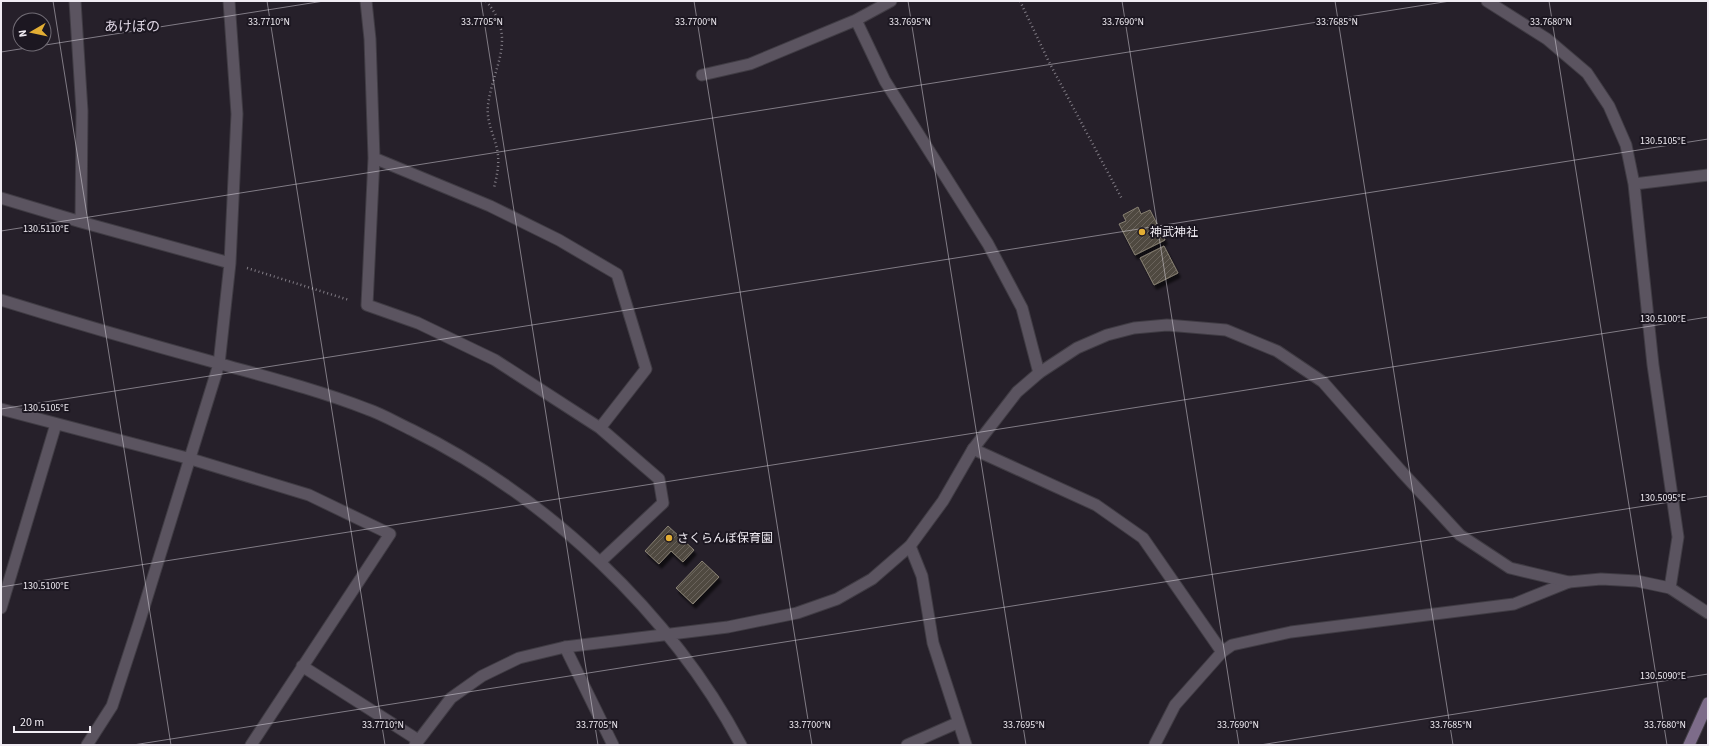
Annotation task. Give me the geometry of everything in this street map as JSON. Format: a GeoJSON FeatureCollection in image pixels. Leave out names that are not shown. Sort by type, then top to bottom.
{"type":"FeatureCollection","features":[{"type":"Feature","properties":{"kind":"main road"},"geometry":{"type":"LineString","coordinates":[[1689,745],[1708,703]]}},
{"type":"Feature","properties":{"kind":"street"},"geometry":{"type":"LineString","coordinates":[[75,1],[82,111],[81,222]]}},
{"type":"Feature","properties":{"kind":"street"},"geometry":{"type":"LineString","coordinates":[[87,745],[112,706],[191,459],[219,364],[230,263],[237,114],[229,1]]}},
{"type":"Feature","properties":{"kind":"street"},"geometry":{"type":"LineString","coordinates":[[366,1],[370,39],[374,158],[367,305],[418,323],[495,360],[600,428],[659,479],[663,503],[600,562]]}},
{"type":"Feature","properties":{"kind":"street"},"geometry":{"type":"LineString","coordinates":[[702,75],[750,64],[856,20],[891,1]]}},
{"type":"Feature","properties":{"kind":"street"},"geometry":{"type":"LineString","coordinates":[[1487,1],[1547,39],[1587,72],[1609,106],[1626,145],[1634,184],[1653,365],[1678,537],[1670,588]]}},
{"type":"Feature","properties":{"kind":"street"},"geometry":{"type":"LineString","coordinates":[[856,20],[885,81],[988,244],[1022,308],[1039,374]]}},
{"type":"Feature","properties":{"kind":"street"},"geometry":{"type":"LineString","coordinates":[[374,158],[490,206],[559,240],[617,274],[646,369],[600,428]]}},
{"type":"Feature","properties":{"kind":"street"},"geometry":{"type":"LineString","coordinates":[[1634,184],[1708,175]]}},
{"type":"Feature","properties":{"kind":"street"},"geometry":{"type":"LineString","coordinates":[[1,198],[81,222],[230,263]]}},
{"type":"Feature","properties":{"kind":"street"},"geometry":{"type":"LineString","coordinates":[[1,300],[68,321],[219,364],[290,382],[369,409],[445,446],[503,483],[563,527],[600,562],[667,636],[710,691],[741,745]]}},
{"type":"Feature","properties":{"kind":"street"},"geometry":{"type":"LineString","coordinates":[[302,666],[416,742],[451,698],[482,676],[519,658],[565,647],[667,636],[728,627],[797,613],[837,599],[872,579],[910,546],[943,502],[973,449],[1017,392],[1039,374],[1078,348],[1107,335],[1134,328],[1167,325],[1226,330],[1277,351],[1323,382],[1460,535],[1510,568],[1569,582]]}},
{"type":"Feature","properties":{"kind":"street"},"geometry":{"type":"LineString","coordinates":[[1,409],[191,459],[309,495],[390,534],[251,745]]}},
{"type":"Feature","properties":{"kind":"street"},"geometry":{"type":"LineString","coordinates":[[1,608],[56,424]]}},
{"type":"Feature","properties":{"kind":"street"},"geometry":{"type":"LineString","coordinates":[[973,449],[1096,505],[1143,538],[1222,652]]}},
{"type":"Feature","properties":{"kind":"street"},"geometry":{"type":"LineString","coordinates":[[910,546],[922,576],[933,643],[957,723],[966,745]]}},
{"type":"Feature","properties":{"kind":"street"},"geometry":{"type":"LineString","coordinates":[[1155,744],[1175,705],[1222,652],[1232,645],[1291,632],[1514,604],[1569,582],[1608,579],[1637,581],[1670,588],[1708,613]]}},
{"type":"Feature","properties":{"kind":"street"},"geometry":{"type":"LineString","coordinates":[[565,647],[613,745]]}},
{"type":"Feature","properties":{"kind":"street"},"geometry":{"type":"LineString","coordinates":[[907,745],[957,723]]}},
{"type":"Feature","properties":{"kind":"path"},"geometry":{"type":"LineString","coordinates":[[486,1],[494,10],[501,28],[503,49],[488,105],[488,120],[497,150],[499,164],[490,206]]}},
{"type":"Feature","properties":{"kind":"path"},"geometry":{"type":"LineString","coordinates":[[1020,1],[1049,62],[1122,199]]}},
{"type":"Feature","properties":{"kind":"path"},"geometry":{"type":"LineString","coordinates":[[230,263],[367,305]]}},
{"type":"Feature","properties":{"kind":"building","name":"神武神社"},"geometry":{"type":"Polygon","coordinates":[[[1138,207],[1141,214],[1150,210],[1165,240],[1135,255],[1119,224],[1126,221],[1123,215],[1138,207]]]}},
{"type":"Feature","properties":{"kind":"building"},"geometry":{"type":"Polygon","coordinates":[[[1164,246],[1178,273],[1154,285],[1140,258],[1164,246]]]}},
{"type":"Feature","properties":{"kind":"building","name":"さくらんぼ保育園"},"geometry":{"type":"Polygon","coordinates":[[[668,526],[694,550],[683,562],[671,551],[659,564],[645,551],[668,526]]]}},
{"type":"Feature","properties":{"kind":"building"},"geometry":{"type":"Polygon","coordinates":[[[702,561],[719,577],[693,604],[676,588],[702,561]]]}},
{"type":"Feature","properties":{"kind":"place","name":"神武神社"},"geometry":{"type":"Point","coordinates":[1142,232]}},
{"type":"Feature","properties":{"kind":"place","name":"さくらんぼ保育園"},"geometry":{"type":"Point","coordinates":[669,538]}},
{"type":"Feature","properties":{"kind":"district","name":"あけぼの"},"geometry":{"type":"Point","coordinates":[132,27]}}]}
